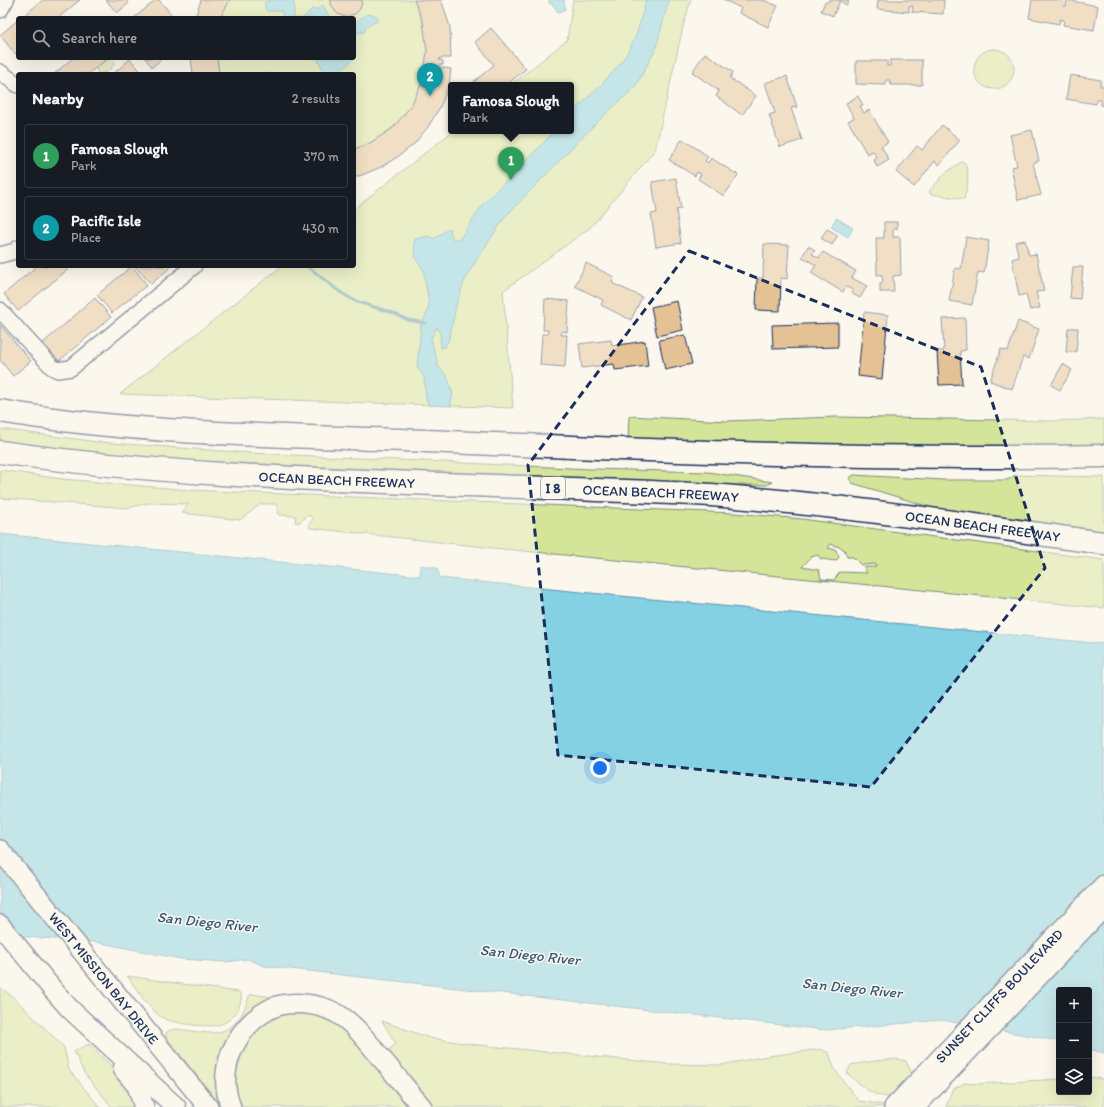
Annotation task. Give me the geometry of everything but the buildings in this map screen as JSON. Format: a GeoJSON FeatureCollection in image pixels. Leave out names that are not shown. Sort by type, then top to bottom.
{"type":"FeatureCollection","features":[{"type":"Feature","properties":{"kind":"highway"},"geometry":{"type":"LineString","coordinates":[[0,411],[116,427],[604,449],[715,453],[1104,456]]}},
{"type":"Feature","properties":{"kind":"highway","name":"OCEAN BEACH FREEWAY"},"geometry":{"type":"LineString","coordinates":[[0,452],[56,460],[156,470],[259,476],[710,495],[929,518],[1104,543]]}},
{"type":"Feature","properties":{"kind":"main road","name":"WEST MISSION BAY DRIVE"},"geometry":{"type":"LineString","coordinates":[[0,850],[208,1107]]}},
{"type":"Feature","properties":{"kind":"main road","name":"SUNSET CLIFFS BOULEVARD"},"geometry":{"type":"LineString","coordinates":[[894,1107],[1104,885]]}},
{"type":"Feature","properties":{"kind":"main road","name":"SUNSET CLIFFS BOULEVARD"},"geometry":{"type":"LineString","coordinates":[[915,1107],[1104,907]]}},
{"type":"Feature","properties":{"kind":"main road"},"geometry":{"type":"LineString","coordinates":[[0,925],[54,991],[91,1029],[176,1107]]}},
{"type":"Feature","properties":{"kind":"main road"},"geometry":{"type":"LineString","coordinates":[[231,1107],[228,1101],[226,1079],[228,1061],[237,1039],[251,1024],[269,1009],[289,1004],[315,1005],[336,1013],[352,1025],[422,1107]]}},
{"type":"Feature","properties":{"kind":"main road"},"geometry":{"type":"LineString","coordinates":[[91,1029],[137,1086],[144,1107]]}},
{"type":"Feature","properties":{"kind":"street"},"geometry":{"type":"LineString","coordinates":[[0,10],[6,0]]}},
{"type":"Feature","properties":{"kind":"street"},"geometry":{"type":"LineString","coordinates":[[0,72],[16,84]]}},
{"type":"Feature","properties":{"kind":"street"},"geometry":{"type":"LineString","coordinates":[[0,255],[16,250]]}},
{"type":"Feature","properties":{"kind":"street"},"geometry":{"type":"LineString","coordinates":[[0,310],[52,367],[58,370],[71,368],[192,268]]}},
{"type":"Feature","properties":{"kind":"highlighted area"},"geometry":{"type":"Polygon","coordinates":[[[689,251],[981,367],[1045,568],[871,787],[558,755],[528,465],[689,251]]]}},
{"type":"Feature","properties":{"kind":"green space"},"geometry":{"type":"Polygon","coordinates":[[[230,0],[414,0],[422,20],[426,43],[426,63],[414,100],[403,117],[389,130],[373,141],[356,148],[356,72],[219,72],[217,60],[356,60],[356,16],[222,16],[230,0]]]}},
{"type":"Feature","properties":{"kind":"green space"},"geometry":{"type":"Polygon","coordinates":[[[573,0],[691,0],[683,27],[655,150],[591,227],[503,291],[513,408],[120,394],[279,268],[356,268],[356,207],[449,134],[574,134],[574,82],[515,82],[567,40],[573,0]]]}},
{"type":"Feature","properties":{"kind":"green space"},"geometry":{"type":"Polygon","coordinates":[[[994,49],[1008,55],[1014,69],[1008,83],[994,89],[980,83],[974,69],[980,55],[994,49]]]}},
{"type":"Feature","properties":{"kind":"green space"},"geometry":{"type":"Polygon","coordinates":[[[107,60],[114,61],[114,65],[107,72],[97,72],[96,67],[107,60]]]}},
{"type":"Feature","properties":{"kind":"green space"},"geometry":{"type":"Polygon","coordinates":[[[961,162],[964,162],[968,175],[964,199],[930,194],[929,192],[944,174],[961,162]]]}},
{"type":"Feature","properties":{"kind":"green space"},"geometry":{"type":"Polygon","coordinates":[[[629,416],[727,421],[836,417],[1051,421],[1104,419],[1104,447],[844,446],[628,440],[629,416]]]}},
{"type":"Feature","properties":{"kind":"green space"},"geometry":{"type":"Polygon","coordinates":[[[0,429],[98,442],[251,453],[591,469],[708,472],[772,482],[767,485],[727,485],[713,488],[204,466],[0,443],[0,429]]]}},
{"type":"Feature","properties":{"kind":"green space"},"geometry":{"type":"Polygon","coordinates":[[[0,470],[62,479],[189,490],[733,513],[802,519],[1104,560],[1104,608],[493,548],[310,528],[309,524],[313,519],[309,515],[298,523],[295,522],[296,516],[279,515],[277,504],[261,504],[240,520],[182,513],[188,504],[148,503],[128,508],[0,498],[0,470]],[[831,544],[828,548],[836,550],[839,557],[836,561],[821,559],[818,555],[811,557],[802,567],[819,570],[821,579],[834,580],[840,572],[867,573],[864,567],[875,567],[876,564],[861,565],[853,557],[847,557],[844,549],[831,544]]]}},
{"type":"Feature","properties":{"kind":"green space"},"geometry":{"type":"Polygon","coordinates":[[[854,475],[943,480],[1007,480],[1016,475],[1104,477],[1104,536],[946,512],[852,483],[849,478],[854,475]]]}},
{"type":"Feature","properties":{"kind":"green space"},"geometry":{"type":"Polygon","coordinates":[[[127,976],[238,992],[241,994],[241,1002],[237,1012],[232,1017],[224,1023],[218,1025],[198,1025],[174,1022],[163,1018],[153,1010],[127,976]]]}},
{"type":"Feature","properties":{"kind":"green space"},"geometry":{"type":"Polygon","coordinates":[[[0,987],[13,997],[64,1047],[69,1070],[100,1107],[0,1107],[0,987]]]}},
{"type":"Feature","properties":{"kind":"green space"},"geometry":{"type":"Polygon","coordinates":[[[252,994],[273,997],[276,1004],[247,1022],[223,1100],[218,1102],[166,1037],[166,1033],[175,1029],[212,1033],[220,1032],[232,1026],[237,1021],[249,996],[252,994]]]}},
{"type":"Feature","properties":{"kind":"green space"},"geometry":{"type":"Polygon","coordinates":[[[305,1012],[331,1020],[349,1033],[412,1107],[239,1107],[237,1103],[234,1069],[249,1035],[264,1023],[282,1013],[305,1012]]]}},
{"type":"Feature","properties":{"kind":"green space"},"geometry":{"type":"Polygon","coordinates":[[[382,1021],[430,1038],[478,1045],[668,1064],[721,1065],[761,1057],[821,1049],[829,1053],[835,1070],[859,1101],[885,1105],[883,1107],[432,1107],[407,1081],[385,1053],[396,1044],[382,1021]]]}},
{"type":"Feature","properties":{"kind":"green space"},"geometry":{"type":"Polygon","coordinates":[[[89,1044],[115,1070],[129,1089],[137,1107],[112,1107],[84,1073],[74,1051],[89,1044]]]}},
{"type":"Feature","properties":{"kind":"green space"},"geometry":{"type":"Polygon","coordinates":[[[898,1059],[906,1061],[912,1074],[890,1097],[872,1093],[847,1073],[851,1065],[898,1059]]]}},
{"type":"Feature","properties":{"kind":"green space"},"geometry":{"type":"Polygon","coordinates":[[[1092,1077],[1104,1080],[1104,1107],[946,1107],[952,1090],[964,1083],[977,1084],[1056,1079],[1056,1095],[1092,1095],[1092,1077]]]}},
{"type":"Feature","properties":{"kind":"water"},"geometry":{"type":"Polygon","coordinates":[[[270,0],[293,0],[294,16],[283,16],[282,12],[279,11],[270,12],[266,10],[265,3],[270,0]]]}},
{"type":"Feature","properties":{"kind":"water"},"geometry":{"type":"Polygon","coordinates":[[[549,0],[564,0],[565,8],[563,11],[558,12],[554,6],[549,3],[549,0]]]}},
{"type":"Feature","properties":{"kind":"water"},"geometry":{"type":"Polygon","coordinates":[[[646,0],[669,0],[655,51],[635,87],[596,123],[505,217],[466,277],[457,302],[449,339],[445,347],[441,348],[440,333],[437,327],[431,338],[438,366],[447,376],[453,394],[450,406],[429,405],[426,399],[424,377],[417,367],[421,325],[427,313],[429,303],[423,269],[416,259],[414,246],[415,239],[428,236],[434,239],[450,229],[452,238],[459,240],[483,204],[552,134],[574,134],[574,111],[613,73],[620,64],[632,44],[646,0]]]}},
{"type":"Feature","properties":{"kind":"water"},"geometry":{"type":"Polygon","coordinates":[[[323,5],[329,16],[305,16],[312,9],[318,9],[323,5]]]}},
{"type":"Feature","properties":{"kind":"water"},"geometry":{"type":"Polygon","coordinates":[[[368,14],[377,16],[377,21],[367,26],[364,32],[356,33],[356,22],[368,14]]]}},
{"type":"Feature","properties":{"kind":"water"},"geometry":{"type":"Polygon","coordinates":[[[318,60],[352,60],[341,72],[324,72],[318,60]]]}},
{"type":"Feature","properties":{"kind":"water"},"geometry":{"type":"Polygon","coordinates":[[[836,218],[853,228],[848,237],[831,227],[836,218]]]}},
{"type":"Feature","properties":{"kind":"water","name":"San Diego River"},"geometry":{"type":"Polygon","coordinates":[[[0,534],[420,576],[421,565],[437,568],[440,578],[1104,644],[1104,1053],[1092,1050],[1092,987],[1056,987],[1056,1040],[941,1020],[826,1030],[264,966],[248,959],[226,962],[181,959],[96,942],[0,935],[0,534]]]}},
{"type":"Feature","properties":{"kind":"waterway"},"geometry":{"type":"LineString","coordinates":[[309,268],[340,292],[355,301],[393,313],[408,320],[425,323]]}},
{"type":"Feature","properties":{"kind":"place","name":"Pacific Isle"},"geometry":{"type":"Point","coordinates":[430,96]}},
{"type":"Feature","properties":{"kind":"place","name":"Famosa Slough"},"geometry":{"type":"Point","coordinates":[511,180]}}]}
